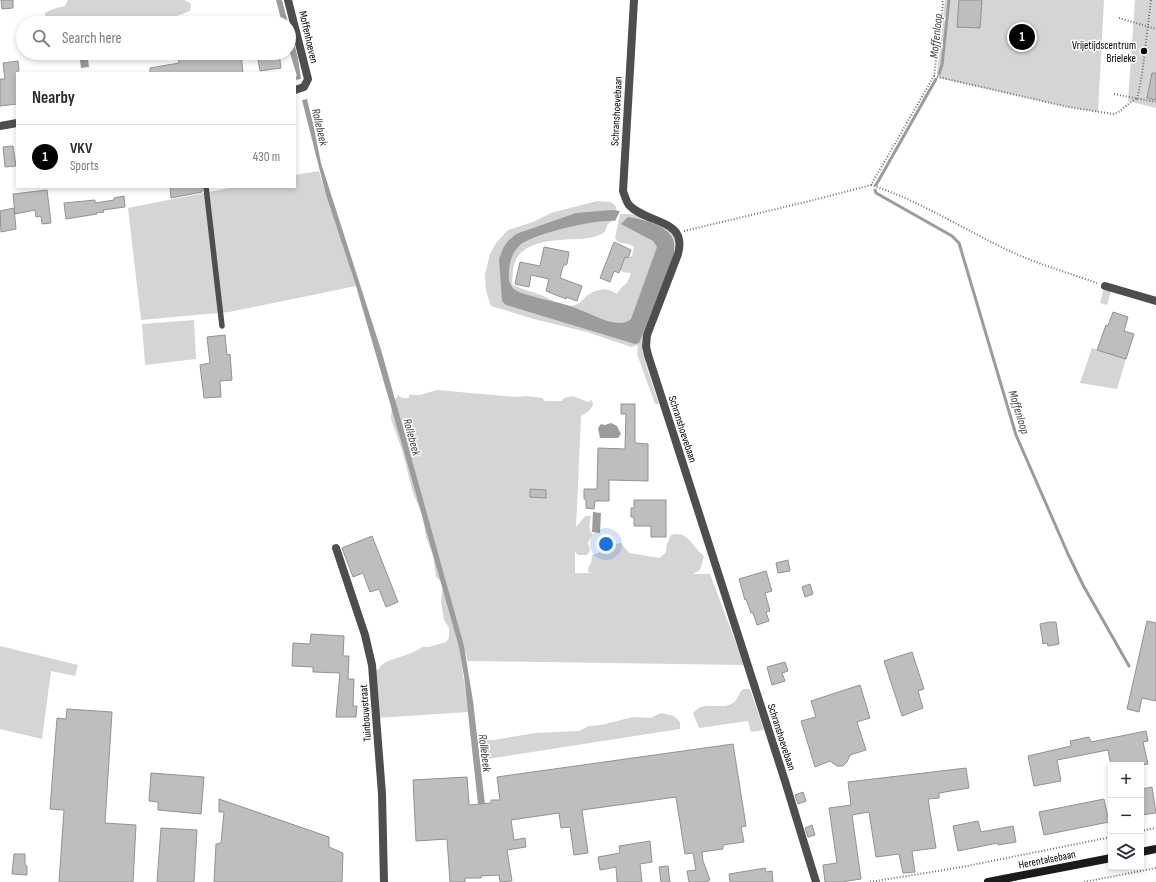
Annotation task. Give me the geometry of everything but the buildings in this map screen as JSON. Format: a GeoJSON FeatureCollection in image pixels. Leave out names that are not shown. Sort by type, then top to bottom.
{"type":"FeatureCollection","features":[{"type":"Feature","properties":{"kind":"main road"},"geometry":{"type":"LineString","coordinates":[[1144,851],[1156,849]]}},
{"type":"Feature","properties":{"kind":"main road","name":"Herentalsebaan"},"geometry":{"type":"LineString","coordinates":[[988,882],[1108,859]]}},
{"type":"Feature","properties":{"kind":"street","name":"Moffenhoeven"},"geometry":{"type":"LineString","coordinates":[[288,0],[292,16]]}},
{"type":"Feature","properties":{"kind":"street","name":"Schranshoevebaan"},"geometry":{"type":"LineString","coordinates":[[634,0],[623,191],[630,206],[664,224],[677,233],[680,237],[680,247],[647,335],[646,346],[816,882]]}},
{"type":"Feature","properties":{"kind":"street","name":"Moffenhoeven"},"geometry":{"type":"LineString","coordinates":[[296,32],[308,80],[304,87],[296,90]]}},
{"type":"Feature","properties":{"kind":"street"},"geometry":{"type":"LineString","coordinates":[[0,126],[16,123]]}},
{"type":"Feature","properties":{"kind":"street"},"geometry":{"type":"LineString","coordinates":[[1105,286],[1156,302]]}},
{"type":"Feature","properties":{"kind":"street","name":"Tuinbouwstraat"},"geometry":{"type":"LineString","coordinates":[[336,548],[365,635],[372,665],[382,794],[384,882]]}},
{"type":"Feature","properties":{"kind":"lane"},"geometry":{"type":"LineString","coordinates":[[206,188],[222,326]]}},
{"type":"Feature","properties":{"kind":"path"},"geometry":{"type":"LineString","coordinates":[[871,185],[934,76],[943,4],[942,0]]}},
{"type":"Feature","properties":{"kind":"path"},"geometry":{"type":"LineString","coordinates":[[1137,99],[1142,75],[1152,0]]}},
{"type":"Feature","properties":{"kind":"path"},"geometry":{"type":"LineString","coordinates":[[1120,18],[1156,29]]}},
{"type":"Feature","properties":{"kind":"path"},"geometry":{"type":"LineString","coordinates":[[934,76],[1068,107],[1113,114],[1116,114],[1131,101],[1137,99]]}},
{"type":"Feature","properties":{"kind":"path"},"geometry":{"type":"LineString","coordinates":[[1114,94],[1156,102]]}},
{"type":"Feature","properties":{"kind":"path"},"geometry":{"type":"LineString","coordinates":[[677,233],[871,185],[925,207],[1014,253],[1105,286]]}},
{"type":"Feature","properties":{"kind":"path"},"geometry":{"type":"LineString","coordinates":[[1144,830],[1156,828]]}},
{"type":"Feature","properties":{"kind":"path"},"geometry":{"type":"LineString","coordinates":[[870,882],[962,867],[1108,838]]}},
{"type":"Feature","properties":{"kind":"path"},"geometry":{"type":"LineString","coordinates":[[1084,882],[1156,868]]}},
{"type":"Feature","properties":{"kind":"shaded area"},"geometry":{"type":"Polygon","coordinates":[[[68,0],[184,0],[191,5],[190,11],[177,16],[45,16],[45,13],[65,6],[68,0]]]}},
{"type":"Feature","properties":{"kind":"shaded area"},"geometry":{"type":"Polygon","coordinates":[[[276,0],[282,0],[286,16],[280,16],[276,0]]]}},
{"type":"Feature","properties":{"kind":"shaded area"},"geometry":{"type":"Polygon","coordinates":[[[945,0],[1104,0],[1098,112],[1068,107],[939,78],[937,73],[945,0]]]}},
{"type":"Feature","properties":{"kind":"shaded area","name":"Vrijetijdscentrum Brieleke"},"geometry":{"type":"Polygon","coordinates":[[[1135,0],[1156,0],[1156,108],[1128,101],[1135,0]]]}},
{"type":"Feature","properties":{"kind":"shaded area"},"geometry":{"type":"Polygon","coordinates":[[[296,51],[301,79],[296,80],[296,72],[292,60],[296,60],[296,51]]]}},
{"type":"Feature","properties":{"kind":"shaded area"},"geometry":{"type":"Polygon","coordinates":[[[80,60],[88,60],[89,67],[81,68],[80,60]]]}},
{"type":"Feature","properties":{"kind":"shaded area"},"geometry":{"type":"Polygon","coordinates":[[[307,99],[321,163],[382,353],[464,646],[473,701],[485,804],[478,804],[464,676],[459,647],[356,286],[326,195],[302,100],[307,99]]]}},
{"type":"Feature","properties":{"kind":"shaded area"},"geometry":{"type":"Polygon","coordinates":[[[319,171],[356,286],[229,312],[141,320],[128,208],[229,188],[296,188],[296,175],[319,171]]]}},
{"type":"Feature","properties":{"kind":"shaded area"},"geometry":{"type":"Polygon","coordinates":[[[597,201],[611,202],[616,206],[617,217],[607,225],[605,232],[589,238],[547,241],[528,248],[518,256],[515,262],[512,284],[566,306],[576,305],[588,295],[603,289],[610,290],[617,294],[627,283],[631,273],[622,272],[616,263],[617,260],[632,256],[634,247],[629,244],[618,242],[615,238],[620,214],[641,216],[663,225],[672,233],[675,240],[672,266],[642,343],[647,368],[659,404],[655,404],[637,354],[638,345],[631,347],[587,332],[534,319],[491,306],[486,291],[485,274],[490,254],[496,243],[508,230],[533,222],[551,213],[597,201]]]}},
{"type":"Feature","properties":{"kind":"shaded area"},"geometry":{"type":"Polygon","coordinates":[[[612,210],[620,211],[615,221],[594,222],[565,228],[526,241],[519,246],[513,254],[509,270],[509,282],[517,291],[570,306],[607,321],[619,323],[627,322],[631,319],[657,247],[653,241],[621,224],[628,217],[656,224],[668,232],[672,237],[674,253],[673,259],[639,343],[635,344],[506,305],[502,301],[499,259],[503,248],[516,234],[576,213],[612,210]]]}},
{"type":"Feature","properties":{"kind":"shaded area"},"geometry":{"type":"Polygon","coordinates":[[[1104,288],[1111,291],[1107,305],[1100,303],[1104,288]]]}},
{"type":"Feature","properties":{"kind":"shaded area"},"geometry":{"type":"Polygon","coordinates":[[[194,320],[196,359],[145,365],[142,324],[194,320]]]}},
{"type":"Feature","properties":{"kind":"shaded area"},"geometry":{"type":"Polygon","coordinates":[[[1092,348],[1126,359],[1117,389],[1080,383],[1092,348]]]}},
{"type":"Feature","properties":{"kind":"shaded area"},"geometry":{"type":"Polygon","coordinates":[[[437,390],[517,397],[526,396],[542,398],[545,401],[562,401],[564,398],[573,396],[588,402],[592,400],[593,405],[589,411],[581,416],[576,527],[585,516],[591,516],[589,528],[593,535],[588,542],[590,551],[587,555],[578,555],[575,552],[575,573],[592,573],[588,572],[588,568],[591,563],[592,555],[606,550],[609,545],[621,543],[629,553],[660,558],[666,552],[667,544],[671,535],[677,534],[686,537],[704,556],[700,570],[693,574],[710,574],[744,665],[467,661],[466,653],[460,651],[468,712],[376,718],[372,671],[379,669],[386,662],[411,653],[422,647],[429,647],[446,642],[449,637],[449,628],[444,620],[441,602],[443,583],[436,577],[433,556],[426,537],[422,514],[413,493],[402,450],[391,419],[392,405],[398,395],[402,398],[409,398],[409,395],[420,395],[437,390]]]}},
{"type":"Feature","properties":{"kind":"shaded area"},"geometry":{"type":"Polygon","coordinates":[[[611,423],[617,426],[621,434],[618,438],[600,438],[598,428],[601,424],[605,425],[611,423]]]}},
{"type":"Feature","properties":{"kind":"shaded area"},"geometry":{"type":"Polygon","coordinates":[[[593,512],[601,513],[600,533],[592,532],[593,512]]]}},
{"type":"Feature","properties":{"kind":"shaded area"},"geometry":{"type":"Polygon","coordinates":[[[0,646],[78,665],[75,676],[51,671],[42,739],[0,729],[0,646]]]}},
{"type":"Feature","properties":{"kind":"shaded area"},"geometry":{"type":"Polygon","coordinates":[[[743,689],[750,689],[764,730],[751,732],[748,721],[699,728],[693,713],[696,710],[705,706],[726,706],[735,701],[743,689]]]}},
{"type":"Feature","properties":{"kind":"shaded area"},"geometry":{"type":"Polygon","coordinates":[[[661,713],[674,716],[680,722],[680,729],[481,760],[478,740],[494,740],[535,733],[579,731],[589,726],[601,725],[633,717],[650,718],[661,713]]]}},
{"type":"Feature","properties":{"kind":"waterway","name":"Moffenloop"},"geometry":{"type":"LineString","coordinates":[[939,74],[942,65],[949,0]]}},
{"type":"Feature","properties":{"kind":"waterway","name":"Moffenloop"},"geometry":{"type":"LineString","coordinates":[[876,185],[936,79]]}},
{"type":"Feature","properties":{"kind":"waterway","name":"Moffenloop"},"geometry":{"type":"LineString","coordinates":[[875,190],[876,193],[952,236],[959,243],[1016,435],[1083,585],[1129,666]]}},
{"type":"Feature","properties":{"kind":"place","name":"VKV"},"geometry":{"type":"Point","coordinates":[1022,37]}},
{"type":"Feature","properties":{"kind":"place","name":"Vrijetijdscentrum Brieleke"},"geometry":{"type":"Point","coordinates":[1144,51]}},
{"type":"Feature","properties":{"kind":"water label","name":"Rollebeek"},"geometry":{"type":"Point","coordinates":[320,127]}},
{"type":"Feature","properties":{"kind":"water label","name":"Rollebeek"},"geometry":{"type":"Point","coordinates":[412,437]}},
{"type":"Feature","properties":{"kind":"water label","name":"Rollebeek"},"geometry":{"type":"Point","coordinates":[485,753]}}]}
